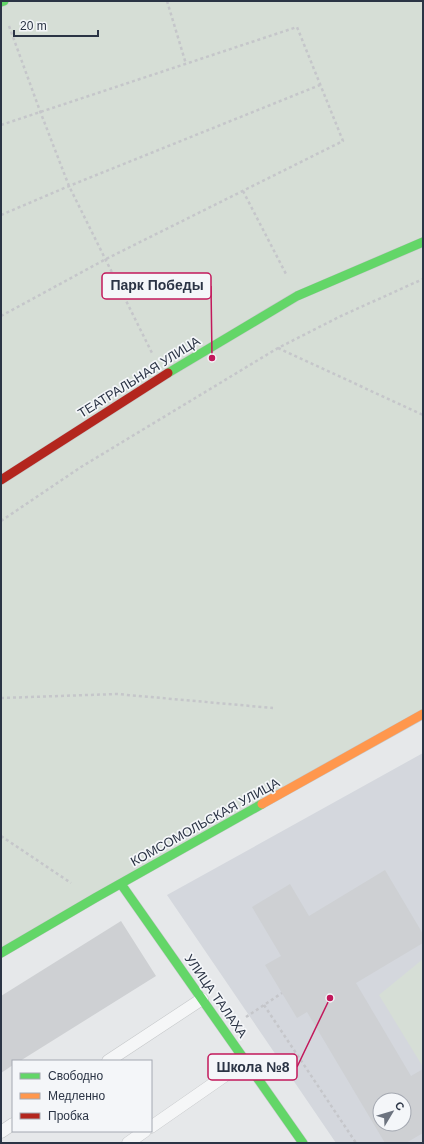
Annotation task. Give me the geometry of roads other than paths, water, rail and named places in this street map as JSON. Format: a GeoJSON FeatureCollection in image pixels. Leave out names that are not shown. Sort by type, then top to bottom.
{"type":"FeatureCollection","features":[{"type":"Feature","properties":{"kind":"street","name":"ТЕАТРАЛЬНАЯ УЛИЦА"},"geometry":{"type":"LineString","coordinates":[[1,480],[163,376],[297,296],[423,242]]}},
{"type":"Feature","properties":{"kind":"street","name":"КОМСОМОЛЬСКАЯ УЛИЦА"},"geometry":{"type":"LineString","coordinates":[[1,953],[95,898],[423,714]]}},
{"type":"Feature","properties":{"kind":"street","name":"УЛИЦА ТАЛАХА"},"geometry":{"type":"LineString","coordinates":[[121,884],[303,1143]]}},
{"type":"Feature","properties":{"kind":"lane"},"geometry":{"type":"LineString","coordinates":[[110,1060],[202,999]]}},
{"type":"Feature","properties":{"kind":"lane"},"geometry":{"type":"LineString","coordinates":[[152,1126],[246,1061]]}},
{"type":"Feature","properties":{"kind":"lane"},"geometry":{"type":"LineString","coordinates":[[1,1132],[12,1125]]}},
{"type":"Feature","properties":{"kind":"lane"},"geometry":{"type":"LineString","coordinates":[[128,1143],[144,1132]]}},
{"type":"Feature","properties":{"kind":"place","name":"Парк Победы"},"geometry":{"type":"Point","coordinates":[212,358]}},
{"type":"Feature","properties":{"kind":"place","name":"Школа №8"},"geometry":{"type":"Point","coordinates":[330,998]}}]}
